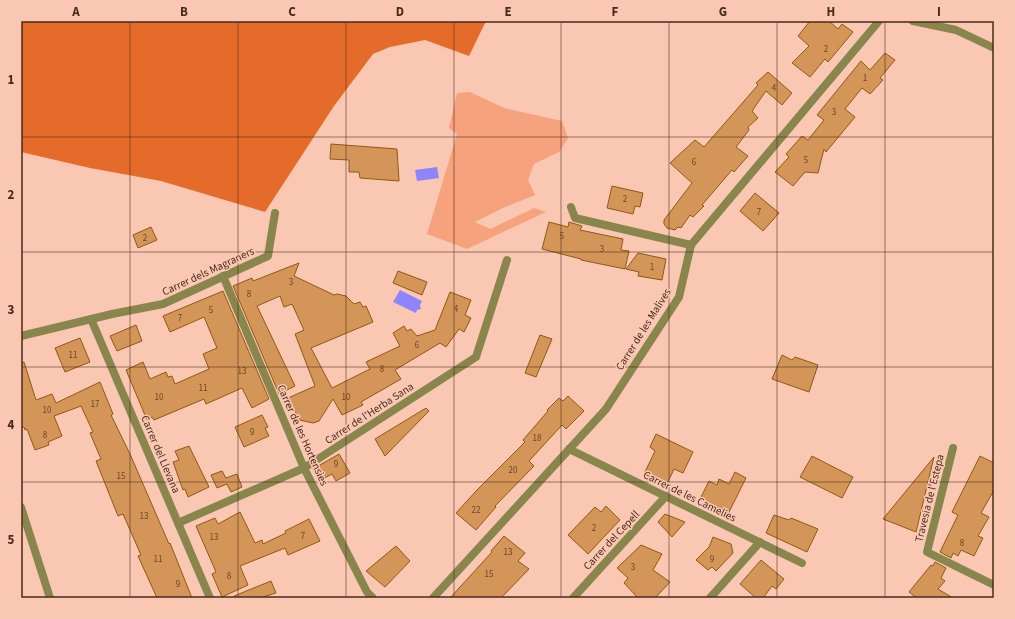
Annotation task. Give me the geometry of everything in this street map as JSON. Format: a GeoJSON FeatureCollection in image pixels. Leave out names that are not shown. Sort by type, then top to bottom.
{"type":"FeatureCollection","features":[{"type":"Feature","properties":{"kind":"street","name":"Carrer de les Malives"},"geometry":{"type":"LineString","coordinates":[[433,598],[606,409],[679,297],[691,245],[879,21]]}},
{"type":"Feature","properties":{"kind":"street"},"geometry":{"type":"LineString","coordinates":[[913,21],[956,30],[994,48]]}},
{"type":"Feature","properties":{"kind":"street"},"geometry":{"type":"LineString","coordinates":[[571,207],[575,218],[691,245]]}},
{"type":"Feature","properties":{"kind":"street","name":"Carrer dels Magraners"},"geometry":{"type":"LineString","coordinates":[[21,336],[163,304],[268,256],[275,213]]}},
{"type":"Feature","properties":{"kind":"street","name":"Carrer de l'Herba Sana"},"geometry":{"type":"LineString","coordinates":[[178,523],[304,468],[476,357],[507,260]]}},
{"type":"Feature","properties":{"kind":"street","name":"Carrer de les Hortensies"},"geometry":{"type":"LineString","coordinates":[[223,276],[304,468],[367,592],[373,598]]}},
{"type":"Feature","properties":{"kind":"street","name":"Carrer del Llevana"},"geometry":{"type":"LineString","coordinates":[[91,319],[210,598]]}},
{"type":"Feature","properties":{"kind":"street","name":"Travesia de l'Estepa"},"geometry":{"type":"LineString","coordinates":[[953,448],[927,552],[994,585]]}},
{"type":"Feature","properties":{"kind":"street","name":"Carrer de les Camelies"},"geometry":{"type":"LineString","coordinates":[[569,449],[802,563]]}},
{"type":"Feature","properties":{"kind":"street","name":"Carrer del Cepell"},"geometry":{"type":"LineString","coordinates":[[573,598],[666,496]]}},
{"type":"Feature","properties":{"kind":"street"},"geometry":{"type":"LineString","coordinates":[[21,507],[50,598]]}},
{"type":"Feature","properties":{"kind":"street"},"geometry":{"type":"LineString","coordinates":[[710,598],[760,542]]}},
{"type":"Feature","properties":{"kind":"shaded area"},"geometry":{"type":"Polygon","coordinates":[[[21,21],[486,21],[469,56],[425,40],[390,47],[373,54],[334,106],[265,212],[161,181],[90,168],[21,152],[21,21]]]}},
{"type":"Feature","properties":{"kind":"shaded area"},"geometry":{"type":"Polygon","coordinates":[[[470,92],[504,108],[562,121],[568,138],[559,152],[534,164],[528,180],[535,195],[503,208],[475,222],[490,229],[534,208],[546,212],[467,249],[427,234],[457,134],[449,128],[457,93],[470,92]]]}},
{"type":"Feature","properties":{"kind":"shaded area"},"geometry":{"type":"Polygon","coordinates":[[[437,167],[439,178],[417,181],[415,170],[437,167]]]}},
{"type":"Feature","properties":{"kind":"shaded area"},"geometry":{"type":"Polygon","coordinates":[[[400,290],[422,301],[420,305],[421,309],[417,310],[416,313],[393,302],[400,290]]]}},
{"type":"Feature","properties":{"kind":"building"},"geometry":{"type":"Polygon","coordinates":[[[810,21],[829,21],[838,29],[842,24],[853,32],[828,62],[825,59],[810,77],[792,63],[809,46],[798,36],[810,21]]]}},
{"type":"Feature","properties":{"kind":"building"},"geometry":{"type":"Polygon","coordinates":[[[885,53],[895,60],[880,78],[883,80],[870,94],[862,88],[845,109],[855,117],[826,152],[824,149],[818,173],[805,172],[793,186],[775,172],[789,157],[786,154],[802,136],[808,140],[824,120],[817,115],[861,61],[870,70],[885,53]]]}},
{"type":"Feature","properties":{"kind":"building"},"geometry":{"type":"Polygon","coordinates":[[[768,72],[792,93],[782,105],[766,91],[752,111],[758,118],[748,127],[749,130],[736,147],[748,156],[734,172],[732,170],[702,205],[704,206],[693,217],[690,215],[681,228],[678,227],[675,230],[667,228],[664,224],[664,220],[692,183],[670,163],[695,140],[704,147],[758,85],[756,83],[768,72]]]}},
{"type":"Feature","properties":{"kind":"building"},"geometry":{"type":"Polygon","coordinates":[[[331,144],[397,149],[399,181],[360,178],[359,172],[349,172],[349,160],[330,159],[331,144]]]}},
{"type":"Feature","properties":{"kind":"building"},"geometry":{"type":"Polygon","coordinates":[[[612,186],[643,193],[640,207],[635,206],[633,214],[607,208],[612,186]]]}},
{"type":"Feature","properties":{"kind":"building"},"geometry":{"type":"Polygon","coordinates":[[[755,193],[779,213],[763,231],[740,211],[755,193]]]}},
{"type":"Feature","properties":{"kind":"building"},"geometry":{"type":"Polygon","coordinates":[[[549,222],[568,227],[569,222],[582,226],[580,230],[623,239],[621,250],[629,251],[625,269],[581,260],[542,249],[549,222]]]}},
{"type":"Feature","properties":{"kind":"building"},"geometry":{"type":"Polygon","coordinates":[[[151,227],[157,240],[138,248],[133,235],[151,227]]]}},
{"type":"Feature","properties":{"kind":"building"},"geometry":{"type":"Polygon","coordinates":[[[638,253],[666,259],[662,280],[638,276],[639,272],[626,269],[638,253]]]}},
{"type":"Feature","properties":{"kind":"building"},"geometry":{"type":"Polygon","coordinates":[[[299,263],[294,276],[334,295],[337,294],[346,296],[354,304],[360,302],[363,307],[366,306],[373,322],[311,348],[332,388],[370,369],[366,362],[400,346],[393,333],[404,326],[407,331],[411,329],[417,336],[435,330],[450,292],[471,300],[465,315],[471,318],[464,332],[459,329],[446,347],[440,343],[395,370],[401,379],[361,402],[363,405],[342,415],[333,399],[319,421],[313,423],[299,420],[288,398],[315,386],[295,334],[304,330],[292,304],[284,307],[280,296],[257,306],[295,386],[279,394],[233,286],[252,278],[253,281],[299,263]]]}},
{"type":"Feature","properties":{"kind":"building"},"geometry":{"type":"Polygon","coordinates":[[[398,271],[427,282],[422,295],[393,283],[398,271]]]}},
{"type":"Feature","properties":{"kind":"building"},"geometry":{"type":"Polygon","coordinates":[[[223,291],[269,399],[252,408],[242,388],[206,404],[204,399],[154,420],[152,417],[147,420],[126,370],[143,362],[150,379],[166,372],[168,377],[172,376],[175,384],[209,369],[203,354],[217,348],[204,317],[170,332],[163,316],[223,291]]]}},
{"type":"Feature","properties":{"kind":"building"},"geometry":{"type":"Polygon","coordinates":[[[136,325],[142,341],[117,351],[110,336],[136,325]]]}},
{"type":"Feature","properties":{"kind":"building"},"geometry":{"type":"Polygon","coordinates":[[[540,335],[552,339],[536,377],[525,373],[540,335]]]}},
{"type":"Feature","properties":{"kind":"building"},"geometry":{"type":"Polygon","coordinates":[[[80,338],[90,362],[65,372],[55,348],[80,338]]]}},
{"type":"Feature","properties":{"kind":"building"},"geometry":{"type":"Polygon","coordinates":[[[782,355],[792,360],[795,357],[818,365],[809,392],[772,379],[782,355]]]}},
{"type":"Feature","properties":{"kind":"building"},"geometry":{"type":"Polygon","coordinates":[[[24,362],[36,400],[52,394],[56,403],[100,382],[113,414],[111,415],[130,454],[169,544],[170,543],[192,598],[157,598],[138,556],[141,555],[123,514],[118,516],[96,461],[101,459],[90,433],[93,432],[81,406],[54,416],[62,436],[48,442],[49,445],[35,450],[27,429],[25,430],[24,427],[21,428],[21,363],[24,362]]]}},
{"type":"Feature","properties":{"kind":"building"},"geometry":{"type":"Polygon","coordinates":[[[568,396],[584,411],[566,429],[562,425],[529,461],[534,466],[495,506],[496,507],[476,530],[456,513],[525,442],[523,440],[548,411],[547,410],[559,398],[563,401],[568,396]]]}},
{"type":"Feature","properties":{"kind":"building"},"geometry":{"type":"Polygon","coordinates":[[[426,408],[429,411],[385,456],[375,439],[426,408]]]}},
{"type":"Feature","properties":{"kind":"building"},"geometry":{"type":"Polygon","coordinates":[[[262,415],[268,427],[265,428],[269,436],[244,447],[235,427],[262,415]]]}},
{"type":"Feature","properties":{"kind":"building"},"geometry":{"type":"Polygon","coordinates":[[[656,434],[693,452],[683,473],[674,469],[667,484],[644,474],[655,451],[650,447],[656,434]]]}},
{"type":"Feature","properties":{"kind":"building"},"geometry":{"type":"Polygon","coordinates":[[[189,446],[209,487],[188,497],[185,489],[183,490],[173,462],[179,460],[175,451],[189,446]]]}},
{"type":"Feature","properties":{"kind":"building"},"geometry":{"type":"Polygon","coordinates":[[[339,454],[350,473],[336,481],[332,474],[319,481],[313,469],[339,454]]]}},
{"type":"Feature","properties":{"kind":"building"},"geometry":{"type":"Polygon","coordinates":[[[812,456],[853,477],[842,498],[800,477],[812,456]]]}},
{"type":"Feature","properties":{"kind":"building"},"geometry":{"type":"Polygon","coordinates":[[[980,456],[994,463],[994,490],[981,513],[989,517],[978,536],[983,538],[974,556],[961,550],[958,556],[953,553],[951,558],[940,552],[958,515],[952,512],[980,456]]]}},
{"type":"Feature","properties":{"kind":"building"},"geometry":{"type":"Polygon","coordinates":[[[934,457],[916,532],[883,519],[934,457]]]}},
{"type":"Feature","properties":{"kind":"building"},"geometry":{"type":"Polygon","coordinates":[[[222,471],[226,478],[237,474],[242,487],[231,492],[227,484],[217,488],[211,475],[222,471]]]}},
{"type":"Feature","properties":{"kind":"building"},"geometry":{"type":"Polygon","coordinates":[[[735,472],[746,478],[728,514],[700,499],[709,481],[717,485],[719,479],[729,484],[735,472]]]}},
{"type":"Feature","properties":{"kind":"building"},"geometry":{"type":"Polygon","coordinates":[[[606,506],[620,520],[588,554],[568,535],[595,507],[601,512],[606,506]]]}},
{"type":"Feature","properties":{"kind":"building"},"geometry":{"type":"Polygon","coordinates":[[[240,512],[255,543],[262,540],[263,544],[286,533],[285,531],[309,519],[320,541],[288,555],[285,548],[240,566],[248,585],[222,597],[212,574],[216,572],[196,526],[215,518],[218,524],[240,512]]]}},
{"type":"Feature","properties":{"kind":"building"},"geometry":{"type":"Polygon","coordinates":[[[665,514],[685,522],[672,537],[658,522],[665,514]]]}},
{"type":"Feature","properties":{"kind":"building"},"geometry":{"type":"Polygon","coordinates":[[[774,515],[789,520],[791,518],[818,529],[807,552],[766,533],[774,515]]]}},
{"type":"Feature","properties":{"kind":"building"},"geometry":{"type":"Polygon","coordinates":[[[504,536],[525,553],[518,561],[529,569],[501,598],[450,598],[492,552],[491,551],[504,536]]]}},
{"type":"Feature","properties":{"kind":"building"},"geometry":{"type":"Polygon","coordinates":[[[713,537],[731,544],[733,553],[716,571],[712,567],[708,570],[696,560],[709,547],[713,537]]]}},
{"type":"Feature","properties":{"kind":"building"},"geometry":{"type":"Polygon","coordinates":[[[641,545],[662,554],[653,570],[670,582],[655,598],[638,598],[624,583],[628,578],[617,568],[641,545]]]}},
{"type":"Feature","properties":{"kind":"building"},"geometry":{"type":"Polygon","coordinates":[[[396,546],[410,561],[385,587],[366,571],[396,546]]]}},
{"type":"Feature","properties":{"kind":"building"},"geometry":{"type":"Polygon","coordinates":[[[761,560],[784,579],[776,589],[772,586],[763,598],[756,598],[740,584],[761,560]]]}},
{"type":"Feature","properties":{"kind":"building"},"geometry":{"type":"Polygon","coordinates":[[[935,562],[946,568],[941,578],[945,581],[938,589],[953,598],[917,598],[909,592],[935,562]]]}},
{"type":"Feature","properties":{"kind":"building"},"geometry":{"type":"Polygon","coordinates":[[[271,581],[276,593],[260,598],[234,598],[234,596],[271,581]]]}}]}
